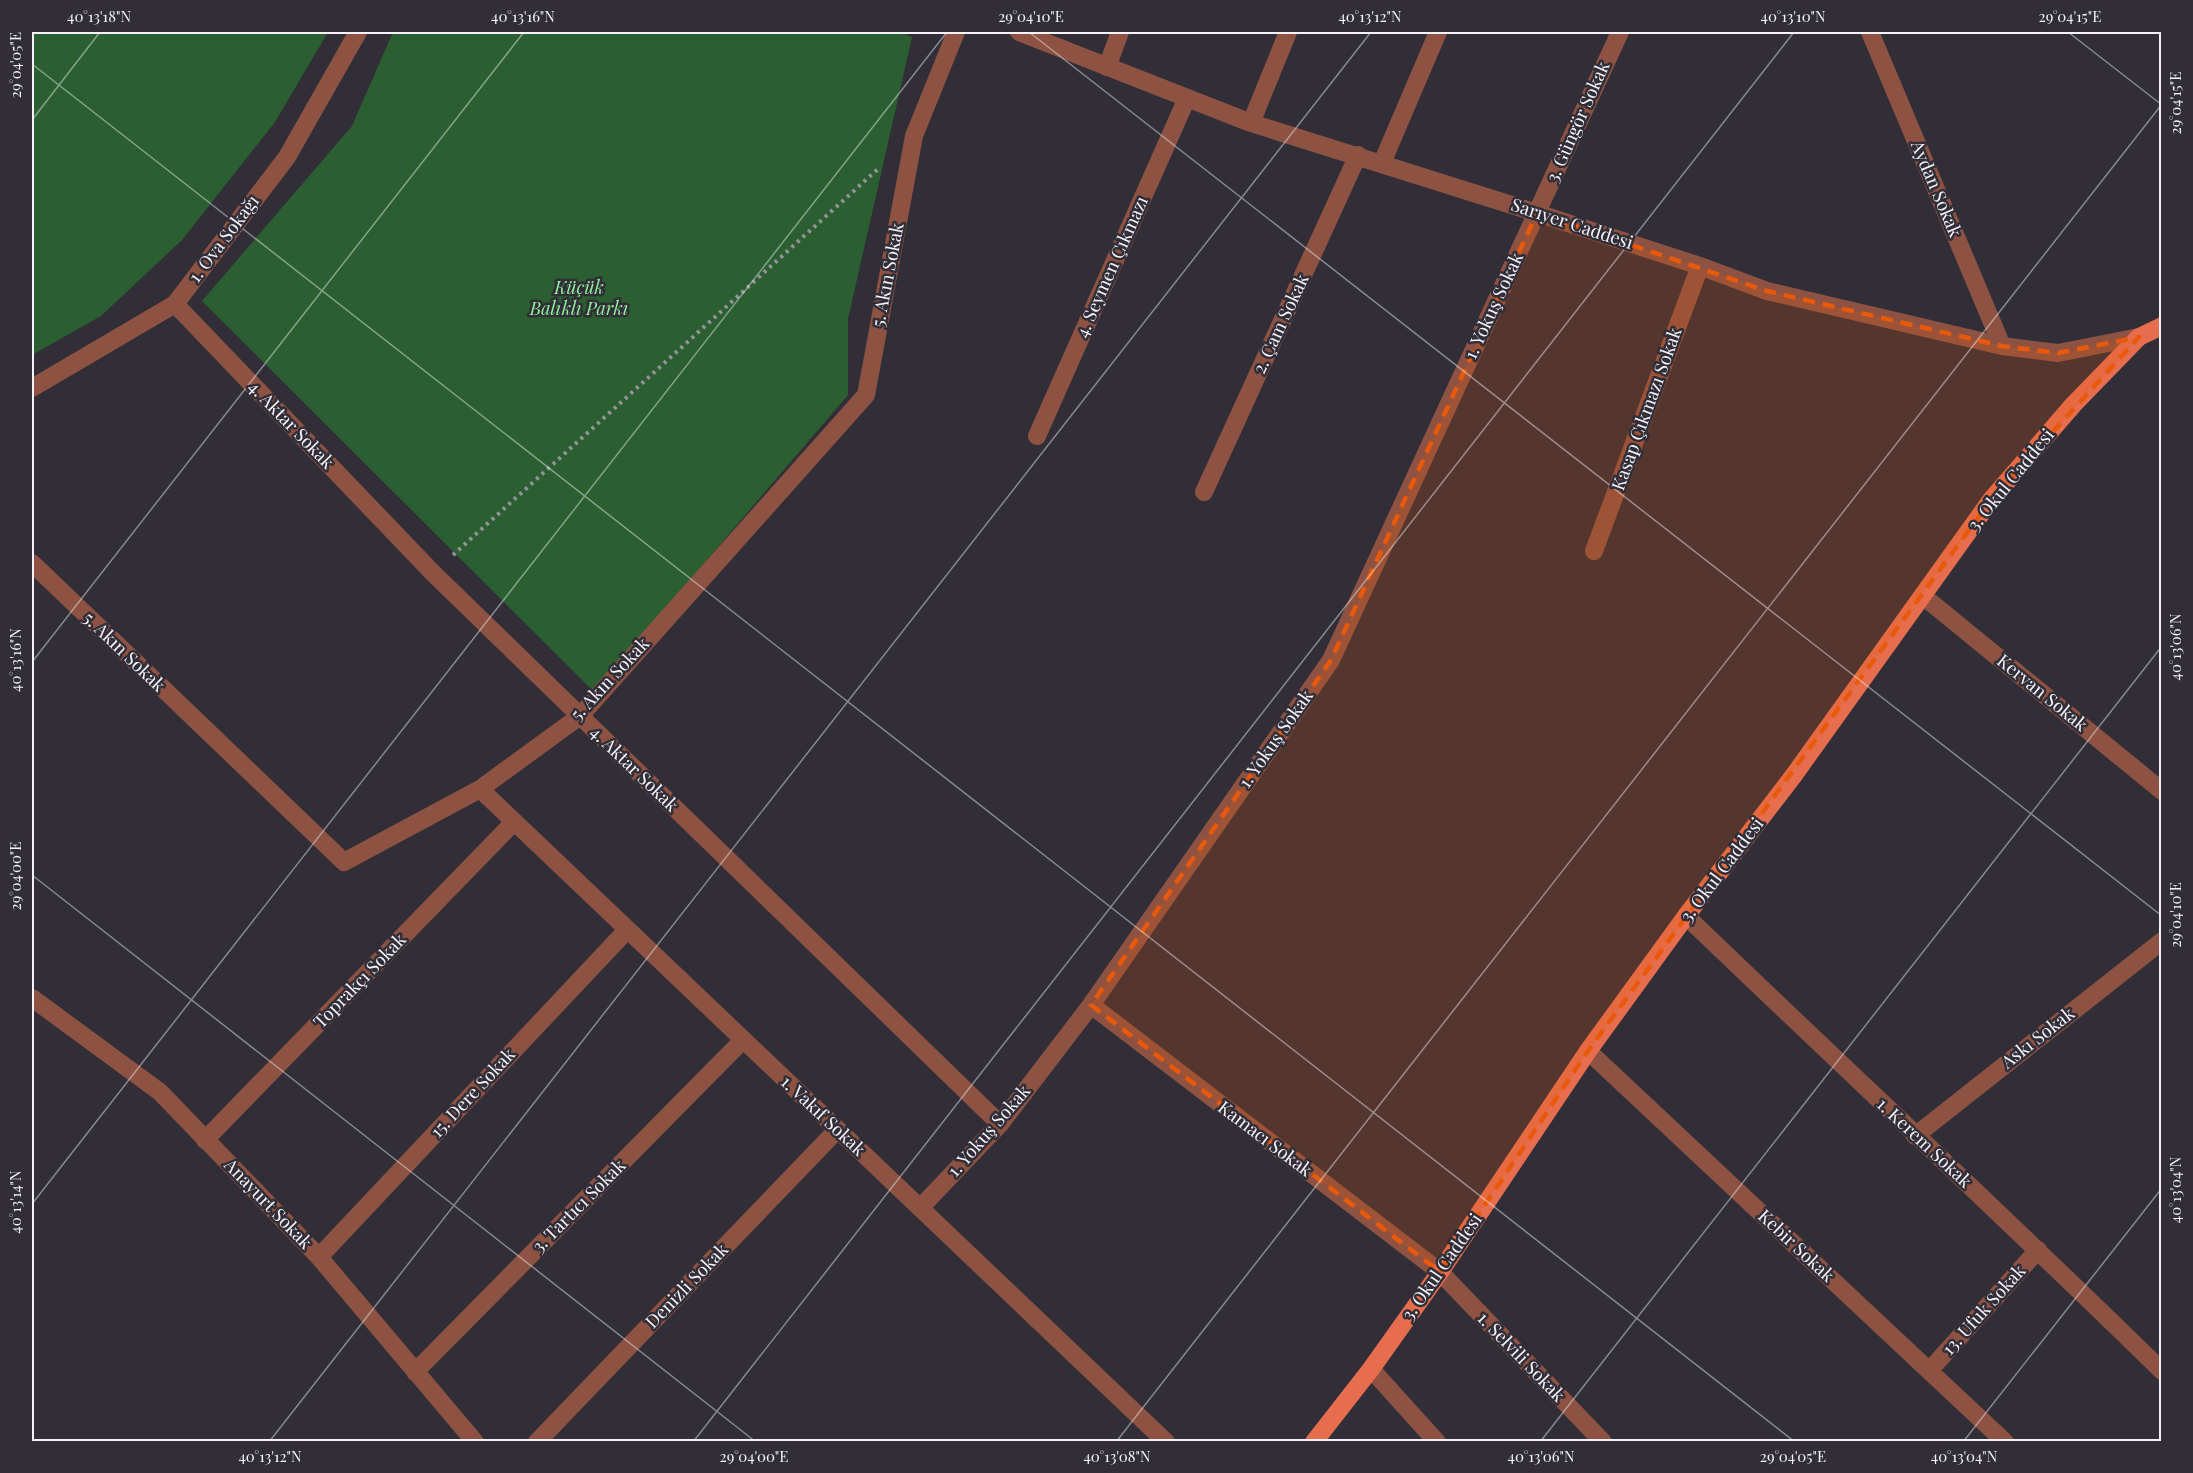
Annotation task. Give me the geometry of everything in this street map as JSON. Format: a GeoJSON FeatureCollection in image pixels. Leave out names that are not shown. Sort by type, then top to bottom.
{"type":"FeatureCollection","features":[{"type":"Feature","properties":{"kind":"main road","name":"3. Okul Caddesi"},"geometry":{"type":"LineString","coordinates":[[1314,1442],[1371,1369],[1440,1272],[1588,1051],[1686,916],[1794,775],[1991,500],[2073,405],[2139,337],[2162,326]]}},
{"type":"Feature","properties":{"kind":"street","name":"1. Ova Sokağı"},"geometry":{"type":"LineString","coordinates":[[32,388],[175,304],[287,156],[358,32]]}},
{"type":"Feature","properties":{"kind":"street","name":"5. Akın Sokak"},"geometry":{"type":"LineString","coordinates":[[32,563],[344,862],[480,789],[580,716],[866,395],[914,136],[956,32]]}},
{"type":"Feature","properties":{"kind":"street","name":"Sarıyer Caddesi"},"geometry":{"type":"LineString","coordinates":[[1019,32],[1251,123],[1358,155],[1700,266],[1767,291],[2001,346],[2058,353],[2139,337]]}},
{"type":"Feature","properties":{"kind":"street"},"geometry":{"type":"LineString","coordinates":[[1107,67],[1120,32]]}},
{"type":"Feature","properties":{"kind":"street"},"geometry":{"type":"LineString","coordinates":[[1251,123],[1288,32]]}},
{"type":"Feature","properties":{"kind":"street"},"geometry":{"type":"LineString","coordinates":[[1382,163],[1438,32]]}},
{"type":"Feature","properties":{"kind":"street","name":"3. Güngör Sokak"},"geometry":{"type":"LineString","coordinates":[[1537,213],[1620,32]]}},
{"type":"Feature","properties":{"kind":"street","name":"Aydan Sokak"},"geometry":{"type":"LineString","coordinates":[[1870,32],[2001,346]]}},
{"type":"Feature","properties":{"kind":"street","name":"4. Seymen Çıkmazı"},"geometry":{"type":"LineString","coordinates":[[1037,436],[1187,98]]}},
{"type":"Feature","properties":{"kind":"street","name":"2. Çam Sokak"},"geometry":{"type":"LineString","coordinates":[[1204,492],[1358,155]]}},
{"type":"Feature","properties":{"kind":"street","name":"1. Yokuş Sokak"},"geometry":{"type":"LineString","coordinates":[[920,1208],[1000,1124],[1091,1005],[1331,660],[1537,213]]}},
{"type":"Feature","properties":{"kind":"street","name":"Kasap Çıkmazı Sokak"},"geometry":{"type":"LineString","coordinates":[[1594,551],[1700,266]]}},
{"type":"Feature","properties":{"kind":"street","name":"4. Aktar Sokak"},"geometry":{"type":"LineString","coordinates":[[175,304],[433,573],[1000,1124]]}},
{"type":"Feature","properties":{"kind":"street","name":"Kervan Sokak"},"geometry":{"type":"LineString","coordinates":[[1923,596],[2162,791]]}},
{"type":"Feature","properties":{"kind":"street","name":"1. Vakıf Sokak"},"geometry":{"type":"LineString","coordinates":[[480,789],[1166,1442]]}},
{"type":"Feature","properties":{"kind":"street","name":"Toprakçı Sokak"},"geometry":{"type":"LineString","coordinates":[[206,1140],[514,822]]}},
{"type":"Feature","properties":{"kind":"street","name":"1. Kerem Sokak"},"geometry":{"type":"LineString","coordinates":[[1686,916],[2162,1371]]}},
{"type":"Feature","properties":{"kind":"street","name":"15. Dere Sokak"},"geometry":{"type":"LineString","coordinates":[[319,1257],[627,930]]}},
{"type":"Feature","properties":{"kind":"street","name":"Askı Sokak"},"geometry":{"type":"LineString","coordinates":[[1915,1136],[2162,941]]}},
{"type":"Feature","properties":{"kind":"street","name":"Anayurt Sokak"},"geometry":{"type":"LineString","coordinates":[[32,998],[160,1092],[319,1257],[475,1442]]}},
{"type":"Feature","properties":{"kind":"street","name":"Kamacı Sokak"},"geometry":{"type":"LineString","coordinates":[[1091,1005],[1440,1272]]}},
{"type":"Feature","properties":{"kind":"street","name":"3. Tartıcı Sokak"},"geometry":{"type":"LineString","coordinates":[[415,1372],[743,1040]]}},
{"type":"Feature","properties":{"kind":"street","name":"Kebir Sokak"},"geometry":{"type":"LineString","coordinates":[[1588,1051],[2005,1442]]}},
{"type":"Feature","properties":{"kind":"street","name":"Denizli Sokak"},"geometry":{"type":"LineString","coordinates":[[537,1442],[837,1130]]}},
{"type":"Feature","properties":{"kind":"street","name":"13. Ufuk Sokak"},"geometry":{"type":"LineString","coordinates":[[1929,1371],[2038,1250]]}},
{"type":"Feature","properties":{"kind":"street","name":"1. Selvili Sokak"},"geometry":{"type":"LineString","coordinates":[[1440,1272],[1603,1442]]}},
{"type":"Feature","properties":{"kind":"street"},"geometry":{"type":"LineString","coordinates":[[1371,1369],[1437,1442]]}},
{"type":"Feature","properties":{"kind":"path"},"geometry":{"type":"LineString","coordinates":[[433,573],[879,168]]}},
{"type":"Feature","properties":{"kind":"highlighted area"},"geometry":{"type":"Polygon","coordinates":[[[1537,213],[1767,291],[2002,346],[2058,353],[2139,337],[1991,500],[1588,1051],[1440,1272],[1091,1005],[1331,660],[1537,213]]]}},
{"type":"Feature","properties":{"kind":"green space"},"geometry":{"type":"Polygon","coordinates":[[[32,32],[328,32],[275,122],[182,240],[101,316],[32,355],[32,32]]]}},
{"type":"Feature","properties":{"kind":"green space","name":"Küçük Balıklı Parkı"},"geometry":{"type":"Polygon","coordinates":[[[393,32],[900,32],[912,37],[848,319],[848,395],[594,692],[202,301],[352,126],[393,32]]]}}]}
